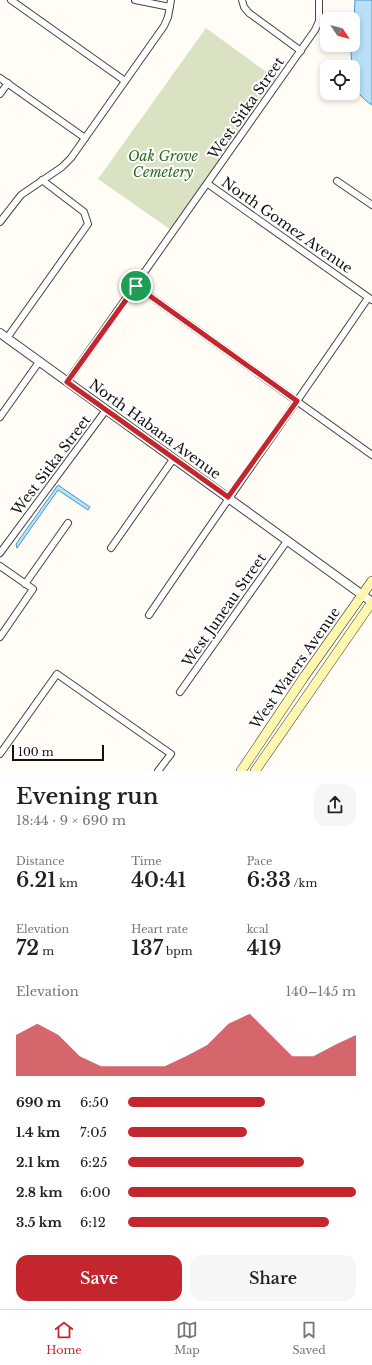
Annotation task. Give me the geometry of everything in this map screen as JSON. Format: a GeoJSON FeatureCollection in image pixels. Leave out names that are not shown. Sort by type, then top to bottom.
{"type":"FeatureCollection","features":[{"type":"Feature","properties":{"kind":"main road","name":"West Waters Avenue"},"geometry":{"type":"LineString","coordinates":[[241,771],[305,676],[372,581]]}},
{"type":"Feature","properties":{"kind":"main road","name":"West Waters Avenue"},"geometry":{"type":"LineString","coordinates":[[255,771],[372,602]]}},
{"type":"Feature","properties":{"kind":"main road"},"geometry":{"type":"LineString","coordinates":[[305,676],[316,684]]}},
{"type":"Feature","properties":{"kind":"main road"},"geometry":{"type":"LineString","coordinates":[[258,746],[268,753]]}},
{"type":"Feature","properties":{"kind":"street"},"geometry":{"type":"LineString","coordinates":[[11,0],[126,81]]}},
{"type":"Feature","properties":{"kind":"street"},"geometry":{"type":"LineString","coordinates":[[135,0],[170,7]]}},
{"type":"Feature","properties":{"kind":"street"},"geometry":{"type":"LineString","coordinates":[[0,222],[12,204],[21,195],[62,167],[85,138],[164,26],[168,17],[171,0]]}},
{"type":"Feature","properties":{"kind":"street"},"geometry":{"type":"LineString","coordinates":[[242,0],[244,7],[249,13],[301,51]]}},
{"type":"Feature","properties":{"kind":"street","name":"West Sitka Street"},"geometry":{"type":"LineString","coordinates":[[67,382],[208,184],[315,30],[319,21],[319,0]]}},
{"type":"Feature","properties":{"kind":"street"},"geometry":{"type":"LineString","coordinates":[[0,78],[85,138]]}},
{"type":"Feature","properties":{"kind":"street"},"geometry":{"type":"LineString","coordinates":[[0,94],[8,83]]}},
{"type":"Feature","properties":{"kind":"street"},"geometry":{"type":"LineString","coordinates":[[7,338],[88,224],[84,212],[42,180]]}},
{"type":"Feature","properties":{"kind":"street"},"geometry":{"type":"LineString","coordinates":[[337,181],[372,206]]}},
{"type":"Feature","properties":{"kind":"street","name":"North Gomez Avenue"},"geometry":{"type":"LineString","coordinates":[[208,184],[370,299]]}},
{"type":"Feature","properties":{"kind":"street"},"geometry":{"type":"LineString","coordinates":[[136,286],[372,455]]}},
{"type":"Feature","properties":{"kind":"street"},"geometry":{"type":"LineString","coordinates":[[149,615],[228,497],[370,299]]}},
{"type":"Feature","properties":{"kind":"street","name":"North Habana Avenue"},"geometry":{"type":"LineString","coordinates":[[0,333],[372,602]]}},
{"type":"Feature","properties":{"kind":"street"},"geometry":{"type":"LineString","coordinates":[[0,418],[39,362]]}},
{"type":"Feature","properties":{"kind":"street","name":"West Sitka Street"},"geometry":{"type":"LineString","coordinates":[[0,554],[106,410]]}},
{"type":"Feature","properties":{"kind":"street"},"geometry":{"type":"LineString","coordinates":[[111,548],[174,458]]}},
{"type":"Feature","properties":{"kind":"street"},"geometry":{"type":"LineString","coordinates":[[25,584],[68,524]]}},
{"type":"Feature","properties":{"kind":"street","name":"West Juneau Street"},"geometry":{"type":"LineString","coordinates":[[180,692],[288,541]]}},
{"type":"Feature","properties":{"kind":"street"},"geometry":{"type":"LineString","coordinates":[[0,566],[33,590],[0,637]]}},
{"type":"Feature","properties":{"kind":"street"},"geometry":{"type":"LineString","coordinates":[[0,754],[57,674],[171,754],[158,771]]}},
{"type":"Feature","properties":{"kind":"green space","name":"Oak Grove Cemetery"},"geometry":{"type":"Polygon","coordinates":[[[206,28],[276,79],[171,230],[98,179],[206,28]]]}},
{"type":"Feature","properties":{"kind":"water"},"geometry":{"type":"Polygon","coordinates":[[[355,0],[372,0],[372,105],[360,95],[360,60],[352,60],[351,52],[360,52],[360,12],[354,12],[355,0]]]}},
{"type":"Feature","properties":{"kind":"water"},"geometry":{"type":"Polygon","coordinates":[[[58,485],[90,507],[88,510],[58,490],[17,548],[16,544],[58,485]]]}},
{"type":"Feature","properties":{"kind":"route"},"geometry":{"type":"LineString","coordinates":[[136,286],[297,401],[228,497],[67,382],[136,286]]}}]}
